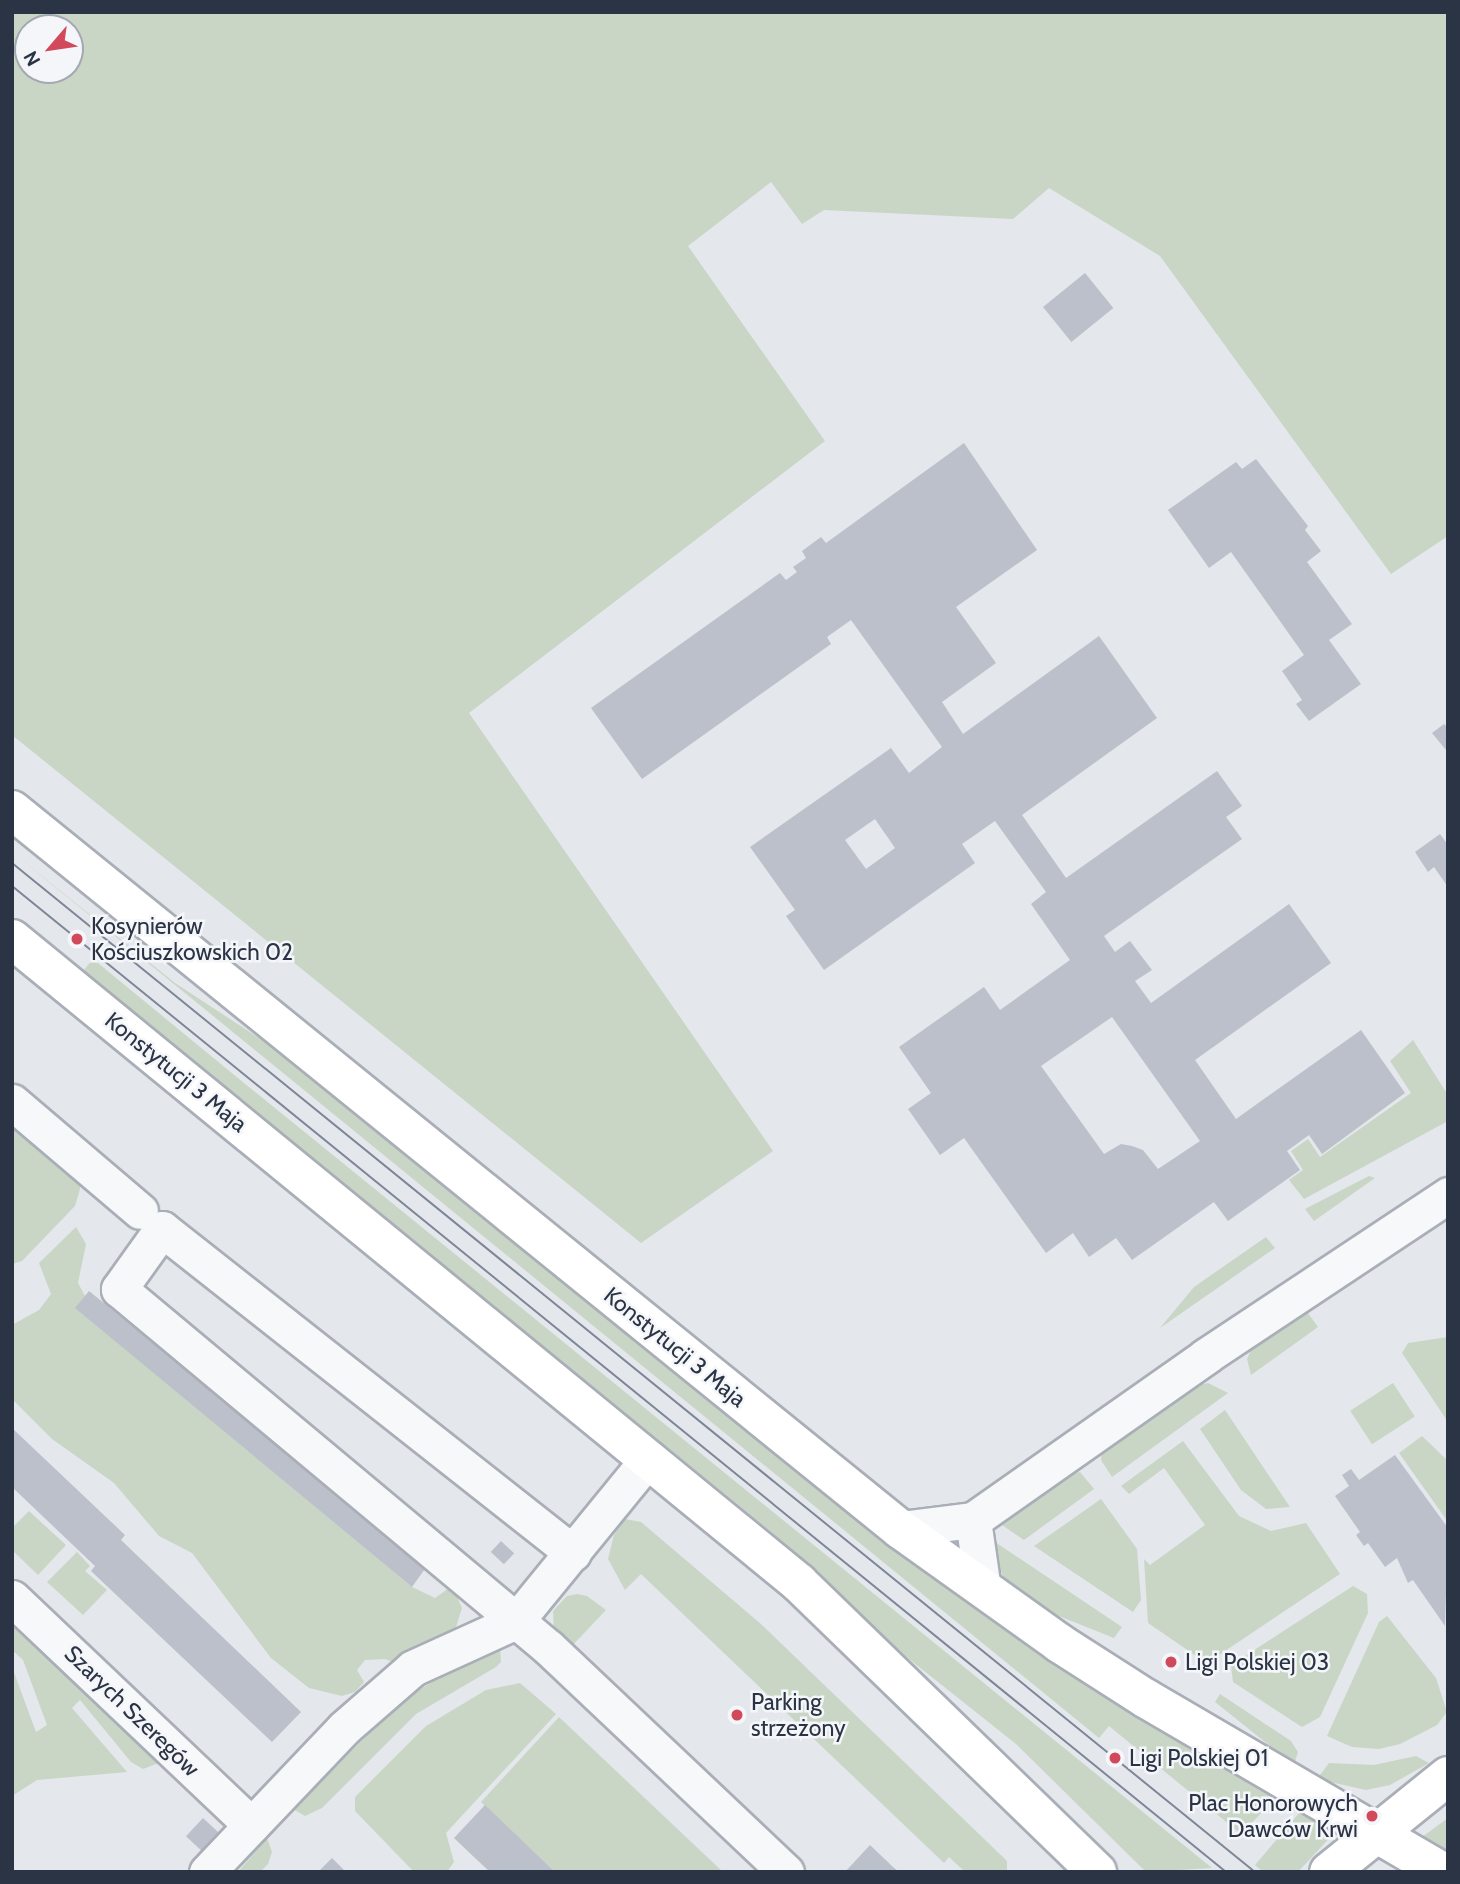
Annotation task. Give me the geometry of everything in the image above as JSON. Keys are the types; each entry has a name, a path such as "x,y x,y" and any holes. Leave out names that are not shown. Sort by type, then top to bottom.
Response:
{"street":[{"name":"Konstytucji 3 Maja","path":"12,810 900,1529 983,1589 1198,1731 1375,1831"},
{"name":"Konstytucji 3 Maja","path":"12,939 799,1583 1097,1872"},
{"path":"12,1102 141,1211"},
{"path":"900,1529 973,1520 1206,1356 1448,1195"},
{"path":"573,1553 162,1229 119,1289 516,1621 786,1872"},
{"path":"207,1872 344,1728 413,1668 516,1621 649,1458"},
{"path":"973,1520 983,1589"},
{"name":"Szarych Szeregów","path":"12,1598 250,1825"},
{"path":"1329,1872 1375,1831 1448,1776"},
{"path":"1375,1831 1443,1872"}],"green space":[{"path":"12,12 1448,12 1448,536 1391,574 1160,256 1049,188 1013,219 824,210 802,224 771,182 688,246 825,441 469,713 773,1151 641,1243 12,735"},
{"path":"12,852 175,983 285,1055 952,1591 1140,1718 1275,1799 1241,1834 1109,1726 1099,1738"},
{"path":"93,959 1212,1868 1146,1872 1016,1744 904,1655 770,1531 83,971"},
{"path":"1413,1040 1446,1092 1448,1121 1304,1199 1289,1180 1303,1170 1291,1151 1308,1139 1320,1157 1411,1093 1390,1061"},
{"path":"12,1112 80,1175 80,1189 75,1206 22,1261 12,1264"},
{"path":"1369,1176 1375,1178 1314,1221 1305,1209"},
{"path":"76,1227 86,1244 78,1283 85,1296 76,1308 412,1587 435,1598 452,1586 462,1608 455,1630 402,1665 385,1659 365,1660 357,1670 364,1682 355,1692 342,1696 309,1688 271,1658 192,1553 159,1536 114,1483 52,1439 12,1399 12,1325 39,1310 51,1294 39,1263"},
{"path":"1266,1237 1275,1248 1160,1328 1194,1287"},
{"path":"1305,1309 1318,1327 1251,1375 1247,1359 1253,1345"},
{"path":"1448,1337 1448,1422 1402,1353 1408,1343"},
{"path":"1208,1383 1228,1393 1112,1477 1101,1460 1102,1451 1195,1386"},
{"path":"1393,1383 1415,1417 1372,1444 1350,1411"},
{"path":"1225,1410 1290,1507 1266,1509 1241,1490 1200,1429"},
{"path":"1422,1436 1448,1461 1448,1522 1399,1453"},
{"path":"1183,1441 1239,1516 1271,1531 1306,1523 1340,1574 1219,1655 1202,1660 1148,1623 1144,1559 1150,1565 1205,1525 1164,1468 1129,1494 1121,1486"},
{"path":"1080,1472 1094,1489 1024,1540 1002,1525 1066,1476"},
{"path":"1101,1499 1137,1549 1141,1600 1133,1612 1034,1546"},
{"path":"29,1511 66,1545 38,1575 12,1550 12,1528"},
{"path":"625,1519 641,1522 761,1624 1007,1861 1007,1872 965,1872 949,1857 944,1863 641,1574 625,1590 608,1559 614,1535"},
{"path":"995,1542 1122,1627 1114,1638 1054,1614 1005,1580 996,1561"},
{"path":"77,1552 90,1566 85,1571 107,1590 83,1615 47,1582"},
{"path":"1353,1586 1367,1594 1368,1613 1320,1717 1302,1727 1233,1682 1231,1665"},
{"path":"567,1596 587,1596 606,1610 570,1648 554,1631 553,1611"},
{"path":"12,1608 169,1759 143,1769 131,1762 80,1700 72,1708 127,1772 37,1780 12,1796 12,1667 36,1732 47,1725 23,1660 12,1650"},
{"path":"1387,1616 1436,1678 1447,1712 1437,1725 1400,1744 1379,1749 1352,1747 1327,1736 1379,1622"},
{"path":"500,1648 501,1662 496,1667 416,1714 322,1808 305,1816 293,1809 404,1699 470,1659"},
{"path":"520,1683 556,1714 446,1833 454,1862 447,1872 414,1872 355,1811 355,1797 426,1726 486,1690"},
{"path":"1220,1694 1291,1741 1298,1752 1294,1765 1215,1702"},
{"path":"559,1717 723,1872 555,1872 481,1802"},
{"path":"1416,1756 1429,1763 1390,1785 1366,1790 1317,1779 1329,1763 1374,1765"},
{"path":"1300,1812 1335,1832 1298,1872 1263,1872 1255,1865"},
{"path":"1448,1818 1448,1852 1422,1837"},
{"path":"267,1838 272,1852 268,1864 260,1872 238,1872"}],"building":[{"path":"1085,273 1113,308 1071,342 1043,307"},
{"path":"964,443 1037,550 956,607 996,663 942,702 963,734 1099,636 1157,718 1022,815 1066,878 1217,771 1242,806 1226,817 1242,839 1104,936 1115,952 1130,941 1152,970 1135,981 1151,1003 1289,904 1331,963 1195,1060 1236,1119 1361,1030 1405,1093 1322,1154 1309,1135 1287,1151 1300,1170 1228,1221 1214,1202 1132,1260 1116,1238 1089,1257 1073,1233 1046,1253 964,1138 940,1155 908,1109 931,1093 899,1047 984,987 1000,1010 1070,960 1031,904 1046,892 995,821 962,844 975,863 824,970 786,916 795,910 750,847 891,748 909,773 942,747 851,620 827,637 831,644 642,779 591,708 780,573 786,580 797,572 793,567 806,558 802,551 821,537 826,543","holes":["875,819 895,848 866,869 845,840","1112,1017 1200,1141 1158,1169 1143,1150 1132,1146 1121,1144 1104,1154 1041,1066"]},
{"path":"1256,459 1308,526 1305,530 1321,551 1307,562 1352,624 1329,640 1361,684 1309,721 1296,704 1302,700 1282,671 1304,655 1231,552 1209,568 1168,510 1236,462 1242,469"},
{"path":"1444,724 1448,728 1446,750 1432,733"},
{"path":"1440,834 1448,845 1448,887 1434,867 1428,872 1415,852"},
{"path":"89,1291 427,1566 412,1587 75,1308"},
{"path":"12,1428 125,1535 121,1540 301,1712 272,1742 91,1571 95,1566 12,1487"},
{"path":"1395,1455 1448,1528 1445,1626 1413,1580 1408,1583 1397,1558 1385,1567 1368,1543 1364,1546 1356,1535 1360,1532 1335,1496 1349,1486 1342,1475 1351,1469 1359,1480"},
{"path":"501,1541 514,1553 504,1564 491,1552"},
{"path":"485,1805 555,1872 490,1872 454,1838"},
{"path":"203,1818 218,1832 201,1851 186,1836"},
{"path":"870,1845 893,1867 899,1872 845,1872"},
{"path":"332,1858 346,1872 318,1872"}],"tram line":[{"path":"12,863 1255,1872"},
{"path":"12,886 1226,1872"}],"place":[{"name":"Kosynierów Kościuszkowskich 02","path":"77,939"},
{"name":"Ligi Polskiej 03","path":"1171,1662"},
{"name":"Parking strzeżony","path":"737,1715"},
{"name":"Ligi Polskiej 01","path":"1115,1758"},
{"name":"Plac Honorowych Dawców Krwi","path":"1372,1816"}]}
